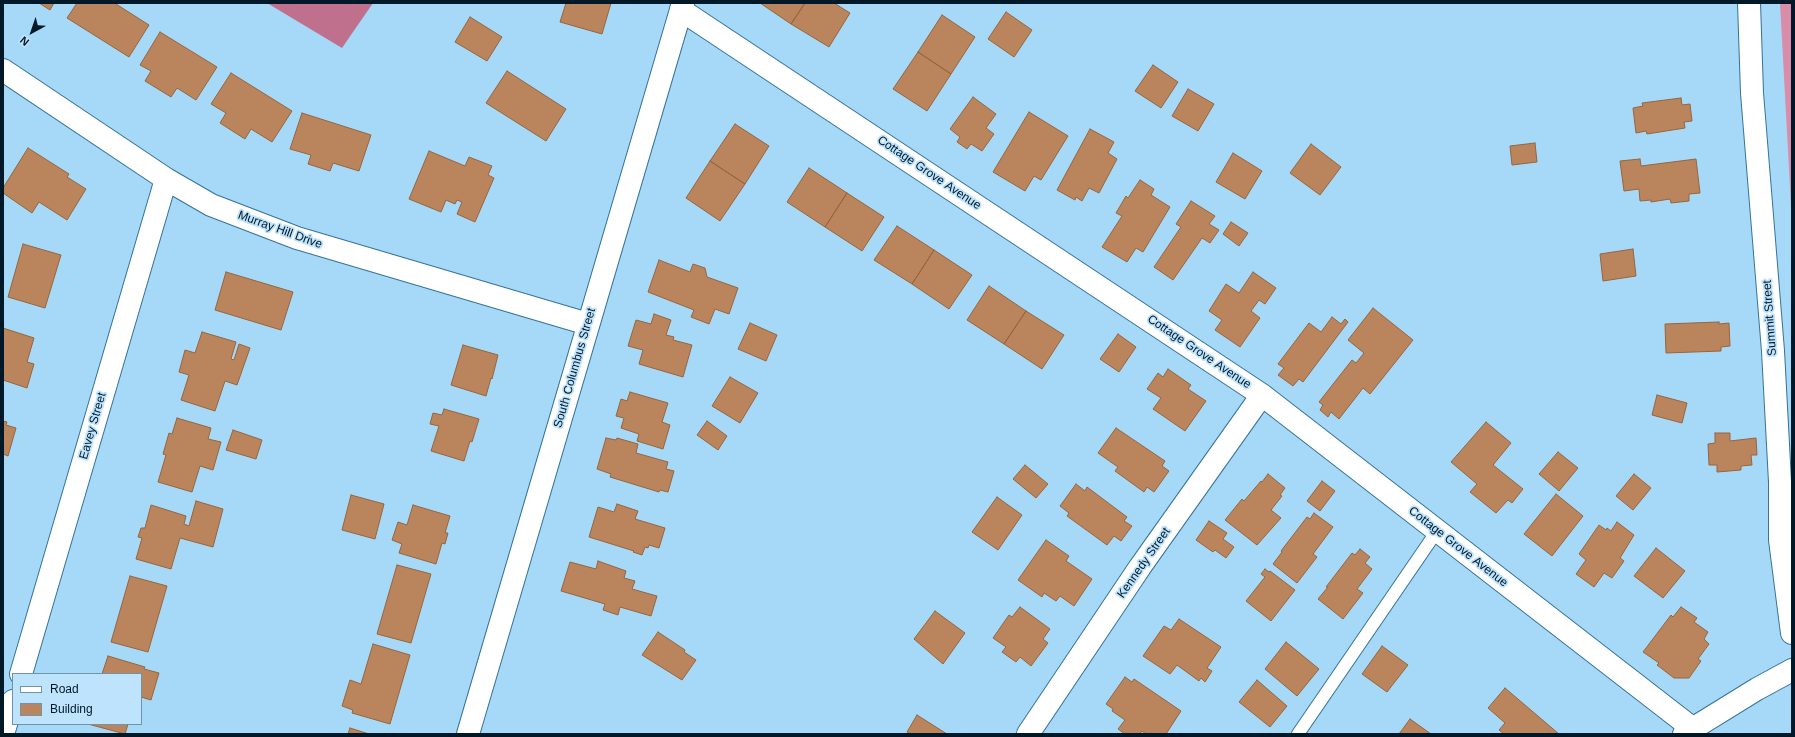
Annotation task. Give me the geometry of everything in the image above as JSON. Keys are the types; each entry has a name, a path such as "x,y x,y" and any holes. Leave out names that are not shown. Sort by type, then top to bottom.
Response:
{"street":[{"name":"Summit Street","path":"1749,3 1752,93 1773,351 1780,482 1780,540 1792,633"},
{"name":"South Columbus Street","path":"468,734 682,6"},
{"name":"Cottage Grove Avenue","path":"682,6 1262,395 1437,531 1688,731"},
{"name":"Murray Hill Drive","path":"3,70 43,95 166,178 211,205 297,238 588,324"},
{"name":"Eavey Street","path":"21,673 166,178"},
{"name":"Kennedy Street","path":"1028,734 1140,567 1262,395"},
{"path":"1688,731 1792,670"},
{"path":"4,734 12,705"}],"lane":[{"path":"1298,734 1437,531"}],"shaded area":[{"path":"267,3 373,3 342,48"},
{"path":"1780,3 1792,3 1792,224"}],"building":[{"path":"39,3 54,3 50,10"},
{"path":"77,3 117,3 116,4 149,25 129,57 67,18"},
{"path":"566,3 611,3 602,34 560,22"},
{"path":"760,3 805,3 791,24"},
{"path":"805,3 834,3 850,13 829,47 791,24"},
{"path":"1006,12 1032,30 1014,57 988,39"},
{"path":"942,15 975,37 951,74 918,52"},
{"path":"470,17 502,37 487,61 455,42"},
{"path":"160,32 217,67 196,100 177,88 171,97 145,81 151,71 140,65"},
{"path":"918,52 951,74 927,111 893,89"},
{"path":"1153,65 1178,82 1161,108 1135,91"},
{"path":"507,71 566,109 546,141 486,103"},
{"path":"231,73 292,111 272,142 251,129 245,139 220,123 226,113 211,104"},
{"path":"1188,89 1214,104 1198,131 1172,116"},
{"path":"973,97 996,114 986,128 994,134 982,151 971,144 967,149 957,142 960,137 950,129"},
{"path":"1681,98 1682,105 1690,104 1692,121 1684,122 1685,128 1647,134 1646,131 1636,133 1633,108 1643,106 1642,103"},
{"path":"1029,112 1068,136 1041,180 1034,176 1025,191 993,172"},
{"path":"302,113 371,135 359,171 333,163 330,171 308,164 311,155 290,149"},
{"path":"735,124 769,146 745,184 710,161"},
{"path":"1090,129 1114,142 1108,153 1117,159 1099,193 1089,188 1082,201 1076,197 1075,200 1057,190"},
{"path":"1535,143 1537,162 1512,165 1510,146"},
{"path":"1311,144 1341,167 1320,195 1290,173"},
{"path":"28,148 69,174 67,177 86,189 67,220 39,202 32,213 3,193 3,188"},
{"path":"429,151 465,166 469,157 492,166 488,175 494,178 475,222 457,214 462,202 457,200 455,204 446,200 441,212 409,199"},
{"path":"1233,153 1262,171 1245,199 1216,182"},
{"path":"1640,159 1641,166 1696,159 1700,193 1689,194 1689,201 1671,203 1670,199 1651,202 1651,200 1640,201 1639,189 1624,191 1620,161"},
{"path":"710,161 745,184 720,221 686,198"},
{"path":"809,168 847,193 825,227 787,202"},
{"path":"1140,180 1154,189 1151,195 1170,207 1143,252 1136,248 1127,262 1102,247 1122,216 1116,213 1126,196 1128,198"},
{"path":"847,193 884,217 862,251 825,227"},
{"path":"1191,201 1215,216 1209,224 1219,230 1210,243 1202,238 1173,280 1154,267 1181,227 1176,224"},
{"path":"1231,222 1248,233 1239,246 1223,234"},
{"path":"897,226 934,250 912,284 874,260"},
{"path":"23,244 61,255 45,308 8,297"},
{"path":"1633,249 1636,276 1603,281 1600,254"},
{"path":"934,250 972,275 949,309 912,284"},
{"path":"659,260 690,272 693,264 705,268 707,277 738,288 729,314 715,309 709,324 691,317 694,310 648,292"},
{"path":"226,272 293,292 281,330 215,310"},
{"path":"1253,272 1276,288 1265,304 1259,300 1251,311 1260,318 1240,347 1215,330 1222,320 1209,311 1226,284 1239,293"},
{"path":"989,286 1026,311 1004,344 967,320"},
{"path":"1373,308 1413,340 1370,394 1363,388 1339,419 1331,412 1328,417 1320,410 1323,405 1319,402 1352,360 1356,363 1364,353 1348,340"},
{"path":"1026,311 1064,335 1042,369 1004,344"},
{"path":"654,314 671,320 666,335 674,337 673,340 692,345 683,377 639,364 643,350 628,346 636,320 651,324"},
{"path":"1332,317 1341,324 1345,319 1348,322 1303,382 1299,379 1293,386 1278,375 1284,368 1278,364 1309,323 1321,332"},
{"path":"1719,322 1719,324 1729,323 1730,346 1721,347 1721,351 1666,353 1665,324"},
{"path":"750,323 777,335 766,361 738,349"},
{"path":"3,328 34,338 27,362 34,364 27,388 3,380"},
{"path":"202,332 236,342 231,359 234,360 239,344 250,348 237,385 225,381 215,411 181,400 189,375 179,372 185,350 195,353"},
{"path":"1118,334 1136,347 1119,372 1100,359"},
{"path":"463,345 498,355 486,396 451,385"},
{"path":"1168,369 1191,385 1188,389 1206,401 1185,431 1153,409 1161,398 1147,389 1158,373 1163,377"},
{"path":"730,377 758,393 740,423 712,406"},
{"path":"630,392 668,403 662,422 670,425 663,449 637,441 639,434 621,428 624,418 616,416 621,399 627,401"},
{"path":"1657,395 1687,403 1682,423 1652,415"},
{"path":"444,409 479,419 464,461 431,451 439,426 430,424 433,413 442,415"},
{"path":"177,418 211,428 208,439 221,442 213,470 200,466 192,492 158,482 166,455 163,454 169,433 172,434"},
{"path":"3,421 7,422 6,425 16,428 8,456 3,454"},
{"path":"707,421 727,436 718,450 697,435"},
{"path":"1486,422 1511,443 1493,465 1523,489 1512,503 1508,500 1496,513 1470,492 1477,484 1451,462"},
{"path":"1116,428 1165,461 1162,466 1169,471 1154,492 1147,487 1144,492 1115,471 1118,467 1098,453"},
{"path":"233,430 262,440 256,459 226,450"},
{"path":"1715,433 1730,433 1730,441 1756,438 1757,455 1751,455 1752,465 1741,466 1741,470 1717,472 1717,465 1709,465 1708,444 1715,443"},
{"path":"606,438 616,440 617,438 638,444 636,453 668,462 666,469 674,471 668,492 660,490 659,492 610,477 611,474 597,469"},
{"path":"1558,452 1578,468 1559,491 1539,474"},
{"path":"1025,465 1048,484 1036,498 1013,479"},
{"path":"1268,474 1285,488 1280,495 1282,496 1271,510 1281,518 1257,545 1225,520 1242,499 1244,501"},
{"path":"1634,474 1651,488 1633,510 1616,496"},
{"path":"1322,481 1335,491 1320,511 1307,501"},
{"path":"1076,484 1085,491 1087,487 1127,517 1124,521 1132,526 1121,541 1114,536 1107,545 1067,516 1069,513 1060,506"},
{"path":"1556,494 1583,516 1552,556 1524,534"},
{"path":"351,495 384,504 375,539 342,530"},
{"path":"997,497 1022,515 998,550 972,532"},
{"path":"196,501 223,509 213,547 180,538 171,569 136,559 142,538 138,537 141,528 145,528 151,505 186,516 184,524 189,526"},
{"path":"617,504 638,511 635,519 665,528 659,548 649,545 648,548 645,547 642,555 633,552 634,551 589,537 598,507 614,512"},
{"path":"413,505 450,516 445,533 448,533 445,544 442,543 436,564 399,553 402,544 392,540 398,522 407,525"},
{"path":"1314,513 1333,527 1313,554 1317,557 1297,583 1273,564 1307,517 1310,519"},
{"path":"1209,521 1227,533 1223,539 1234,547 1226,558 1215,550 1213,552 1196,540"},
{"path":"1617,522 1634,535 1620,558 1624,561 1612,578 1604,573 1594,587 1576,574 1586,560 1579,554 1599,525 1606,530 1607,528 1611,531"},
{"path":"1046,540 1069,556 1066,561 1092,579 1074,606 1060,596 1056,601 1044,593 1042,597 1018,580"},
{"path":"1656,548 1685,571 1663,598 1634,576"},
{"path":"1360,549 1370,557 1365,563 1372,569 1357,589 1363,593 1343,619 1318,599 1352,553 1355,555"},
{"path":"598,561 626,571 624,578 635,581 632,589 657,596 651,616 620,607 618,615 603,610 605,604 561,591 570,562 596,569"},
{"path":"397,565 431,574 411,643 377,634"},
{"path":"1265,569 1269,572 1270,571 1295,590 1271,621 1246,601 1265,577 1261,574"},
{"path":"130,576 167,586 148,652 111,642"},
{"path":"1020,607 1050,629 1043,639 1048,643 1031,666 1020,657 1016,662 1002,652 1006,647 993,638 1009,615 1012,617"},
{"path":"1681,607 1697,618 1694,622 1708,632 1704,639 1709,644 1698,659 1701,661 1689,678 1674,678 1657,665 1659,663 1643,652 1671,615 1673,617"},
{"path":"935,611 965,633 943,664 914,639"},
{"path":"1179,619 1221,647 1207,668 1212,671 1205,682 1201,678 1199,681 1177,665 1170,674 1143,656 1164,626 1171,630"},
{"path":"658,632 685,650 684,652 696,660 682,680 642,655"},
{"path":"1286,642 1319,669 1297,696 1265,669"},
{"path":"373,644 410,655 390,724 352,713 353,710 342,706 350,680 361,684"},
{"path":"1382,646 1408,665 1387,692 1362,674"},
{"path":"108,656 145,667 144,669 159,673 151,700 142,697 142,673 102,673"},
{"path":"1125,677 1132,682 1134,679 1181,711 1166,734 1146,734 1142,731 1140,734 1125,734 1118,729 1125,720 1112,711 1113,709 1106,704"},
{"path":"1257,680 1287,706 1270,727 1239,702"},
{"path":"1505,688 1559,734 1504,734 1499,730 1505,723 1488,708"},
{"path":"917,715 947,734 911,734 907,732"},
{"path":"1410,719 1431,734 1399,734"},
{"path":"92,725 128,725 125,734"},
{"path":"350,728 369,734 348,734"}]}
